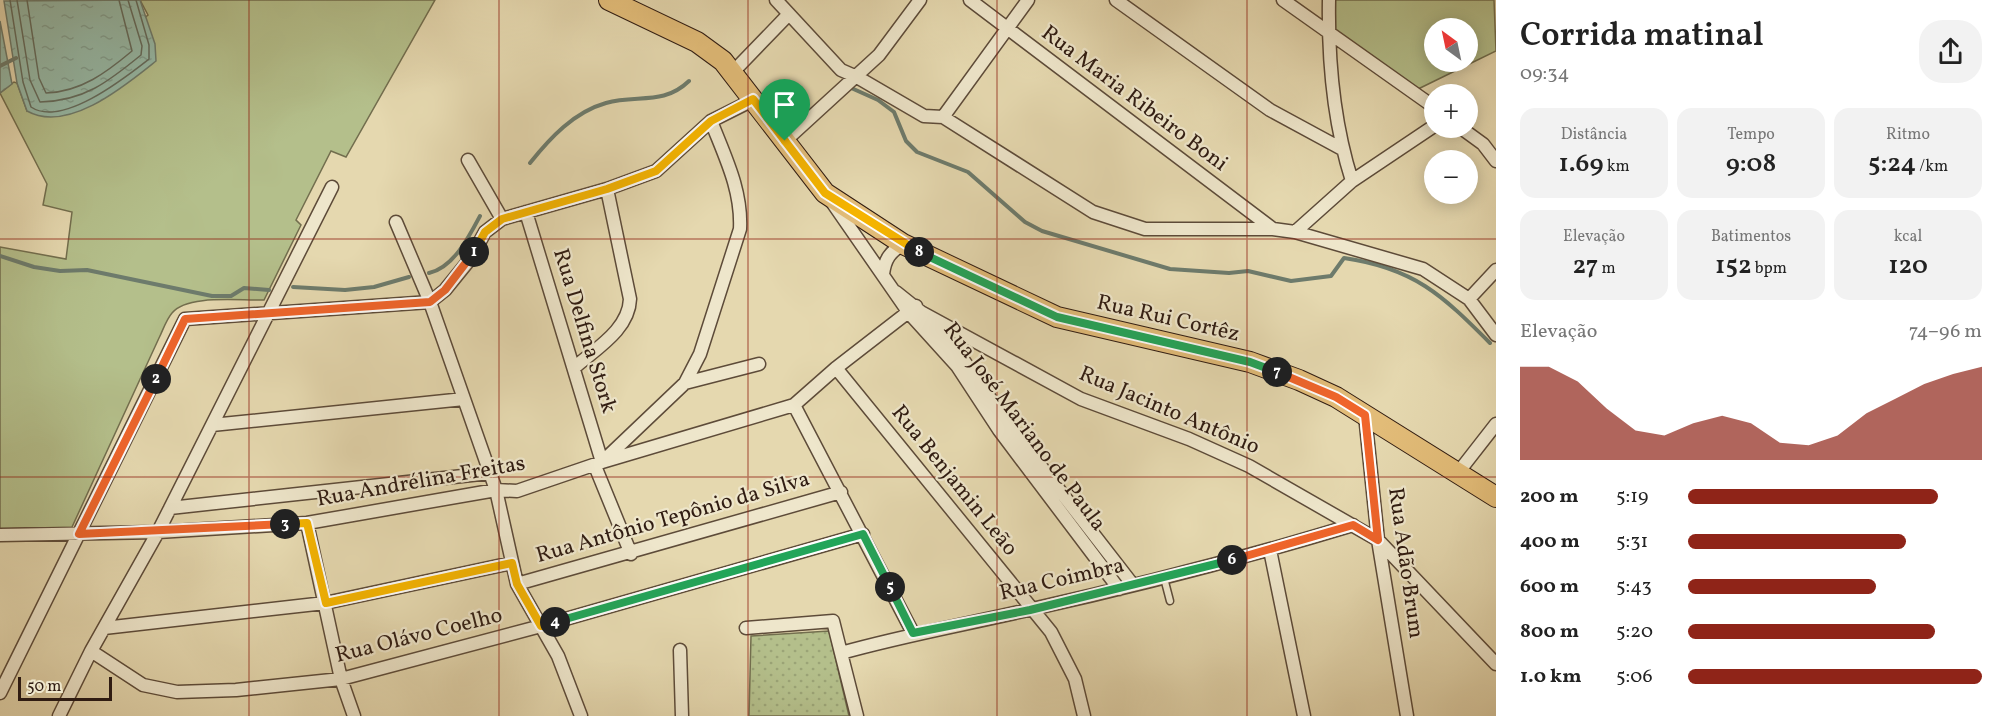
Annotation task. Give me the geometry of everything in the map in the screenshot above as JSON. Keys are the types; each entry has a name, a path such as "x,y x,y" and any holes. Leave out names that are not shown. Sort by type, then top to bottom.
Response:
{"main road":[{"name":"Rua Rui Cortêz","path":"609,0 697,42 723,61 825,193 903,244 1057,317 1250,362 1299,380 1336,397 1496,497"}],"street":[{"path":"776,0 841,70 858,77 924,116 943,117 1093,213 1145,229 1273,229 1295,232 1423,269 1469,299 1496,335"},
{"path":"785,141 858,77 879,55 920,0"},
{"name":"Rua Maria Ribeiro Boni","path":"970,0 1006,30 1273,229"},
{"path":"943,117 1028,0"},
{"path":"1116,0 1270,110 1342,149"},
{"path":"1283,0 1424,100"},
{"path":"1329,0 1328,32 1342,149 1352,181"},
{"path":"732,73 789,14"},
{"path":"0,693 185,319 430,302 445,290 471,258 485,232 502,219 607,189 656,171 711,121 753,99"},
{"path":"631,554 599,464 685,383 700,354 740,229 741,208 737,188 711,121"},
{"path":"1295,232 1352,181 1424,133"},
{"path":"1475,138 1483,144 1496,161"},
{"path":"468,160 502,219"},
{"path":"58,716 91,651 158,532 332,187"},
{"path":"574,368 621,326 630,309 630,299 607,189"},
{"name":"Rua Jacinto Antônio","path":"825,193 882,274 896,292 915,310 1081,399 1189,439 1249,466 1378,540 1496,664"},
{"name":"Rua Delfina Stork","path":"526,212 574,368 599,464"},
{"path":"396,222 430,302 496,490 517,584 558,656 581,716"},
{"path":"882,274 891,252 903,244"},
{"path":"1469,299 1496,270"},
{"name":"Rua José Mariano de Paula","path":"915,310 961,364 1004,427 1075,520 1133,585"},
{"name":"Rua Andrélina Freitas","path":"0,535 158,532 307,523 496,490 517,491 794,405 836,368 915,310"},
{"path":"961,364 981,345"},
{"path":"685,383 759,364"},
{"name":"Rua Benjamin Leão","path":"836,368 1030,610 1051,632 1063,650 1075,679 1084,716"},
{"path":"212,425 464,399"},
{"path":"794,405 913,633"},
{"name":"Rua Adão Brum","path":"1365,415 1378,540 1407,716"},
{"path":"1457,474 1496,424"},
{"name":"Rua Andrélina Freitas","path":"170,508 490,473"},
{"name":"Rua Antônio Tepônio da Silva","path":"517,584 631,554 841,492"},
{"name":"Rua José Mariano de Paula","path":"1075,520 1119,589"},
{"path":"307,523 341,679 354,716"},
{"name":"Rua Coimbra","path":"841,653 913,633 1030,610 1164,578 1353,525"},
{"name":"Rua Olávo Coelho","path":"91,651 143,685 177,692 236,690 341,679 541,626 863,534"},
{"path":"1270,550 1304,716"},
{"path":"104,628 326,603 512,563"},
{"path":"746,628 833,621 857,716"},
{"path":"680,650 681,716"}],"lane":[{"path":"1164,578 1170,601"}],"green space":[{"path":"140,0 435,0 346,157 331,151 296,220 301,225 264,300 201,301 179,307 172,313 72,527 0,529 0,247 66,259 72,212 43,205 47,184 0,93 14,82 17,83 27,111 148,15"},
{"path":"1327,0 1494,0 1496,51 1478,60 1478,18 1424,18 1424,72 1453,72 1424,84 1414,91 1334,31"},
{"path":"829,631 849,716 749,716 751,636"}],"water":[{"path":"140,0 155,44 156,61 113,93 78,112 60,116 43,116 27,111 17,83 4,1"},
{"path":"0,21 12,84 0,93"}],"waterway":[{"path":"0,66 16,58"},
{"path":"530,163 554,135 573,119 594,107 617,100 659,97 679,89 689,81"},
{"path":"849,87 878,100 894,112 906,141 917,152 968,172 1025,222 1042,231 1170,269 1229,273 1248,271 1291,281 1331,276 1344,258 1368,263 1390,269 1425,286 1457,311 1490,343"},
{"path":"429,273 438,270 453,258 480,216"},
{"path":"0,256 34,267 60,271 87,270 212,296 231,296 244,288 269,290"},
{"path":"293,287 345,290 374,287 409,277"}],"route":[{"path":"753,99 785,141 825,193 903,244 1029,306 1057,317 1098,328 1250,362 1336,397 1365,415 1378,540 1353,525 1164,578 1030,610 913,633 863,534 541,626 517,584 512,563 326,603 307,523 158,532 79,534 185,319 430,302 445,290 471,258 485,232 502,219 607,189 656,171 711,121 753,99"}]}
